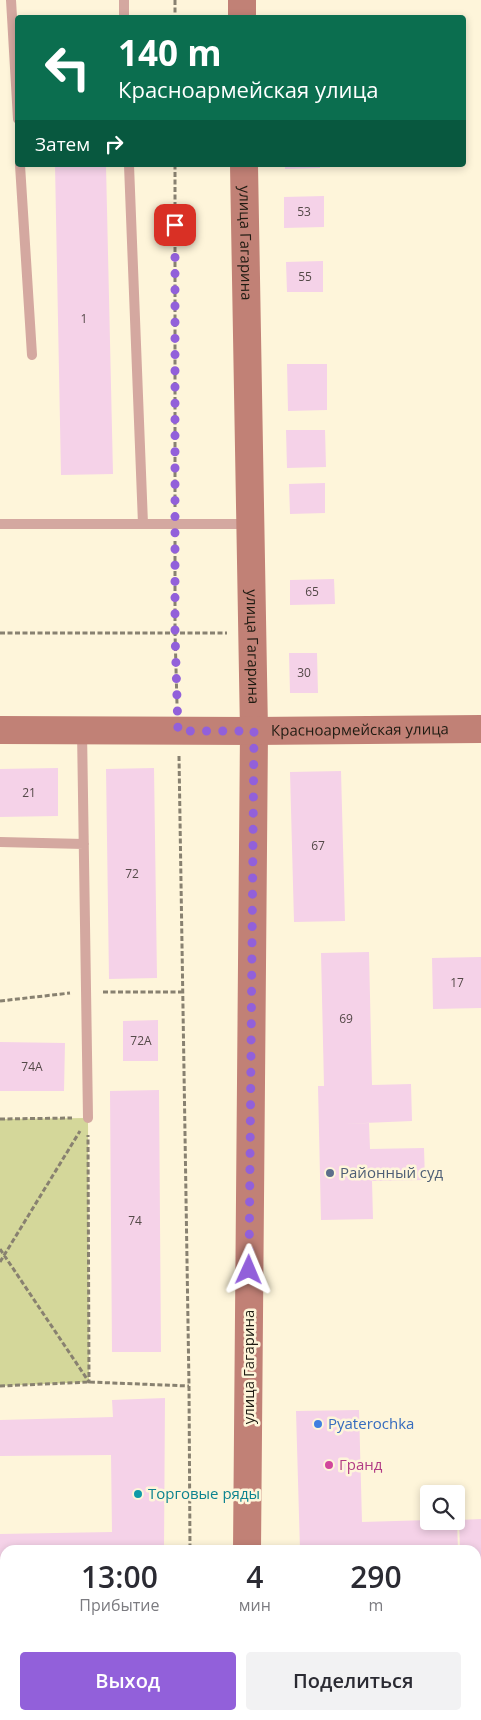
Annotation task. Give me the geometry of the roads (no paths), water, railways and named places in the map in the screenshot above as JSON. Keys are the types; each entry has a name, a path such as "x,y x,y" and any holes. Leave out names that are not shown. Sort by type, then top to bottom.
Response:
{"main road":[{"path":"242,0 242,15"},
{"name":"улица Гагарина","path":"244,167 254,731 247,1545"},
{"name":"Красноармейская улица","path":"0,730 254,731 481,729"}],"lane":[{"path":"11,0 15,44"},
{"path":"124,0 124,15"},
{"path":"20,167 32,355"},
{"path":"129,167 143,524"},
{"path":"0,524 251,524"},
{"path":"82,730 88,1118"},
{"path":"0,842 84,844"}],"place":[{"name":"Районный суд","path":"330,1173"},
{"name":"Pyaterochka","path":"318,1424"},
{"name":"Гранд","path":"329,1465"},
{"name":"Торговые ряды","path":"138,1494"}]}
